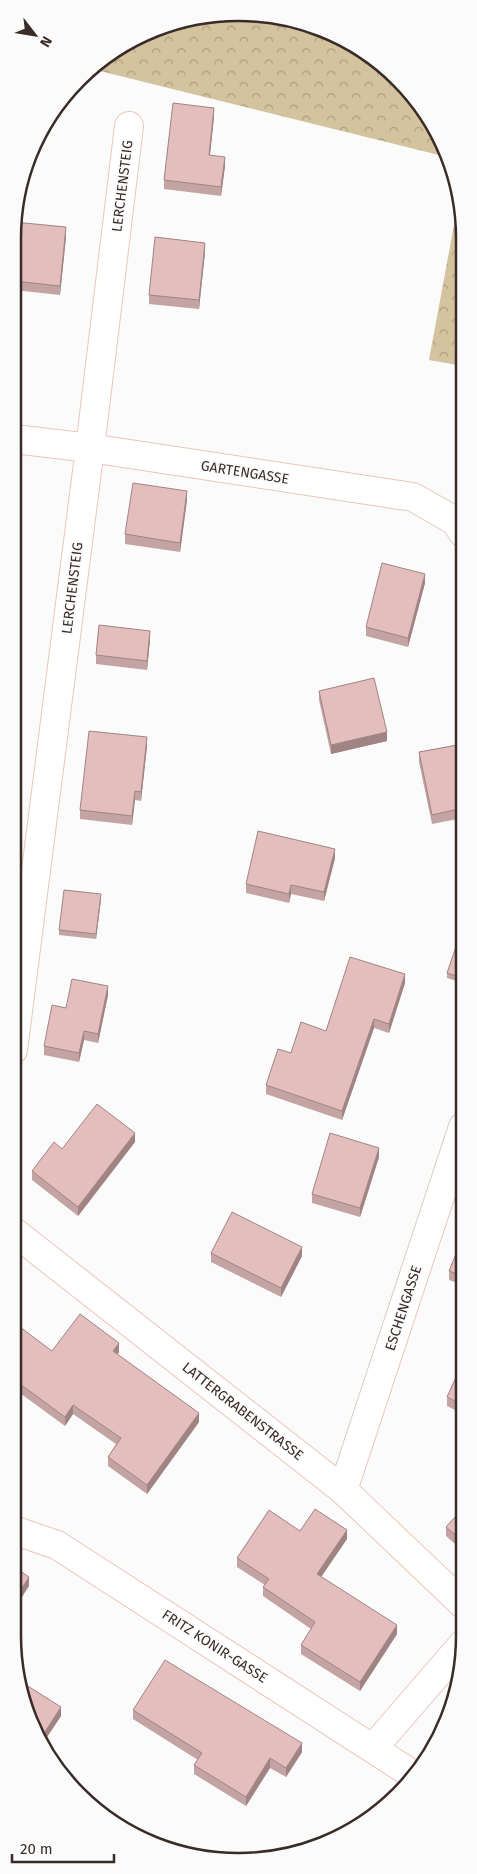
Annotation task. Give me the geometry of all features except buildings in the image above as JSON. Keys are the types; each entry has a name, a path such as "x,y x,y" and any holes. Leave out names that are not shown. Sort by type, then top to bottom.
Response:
{"street":[{"name":"LERCHENSTEIG","path":"21,987 129,126"},
{"name":"GARTENGASSE","path":"21,440 90,448 413,497 456,522"},
{"name":"ESCHENGASSE","path":"342,1490 456,1145"},
{"name":"LATTERGRABENSTRASSE","path":"21,1237 342,1490 456,1598"},
{"name":"FRITZ KONIR-GASSE","path":"21,1533 57,1545 408,1771"},
{"path":"374,1748 455,1652"}],"green space":[{"path":"238,21 281,25 335,44 347,50 382,75 411,106 427,130 439,155 100,71 142,44 196,25"},
{"path":"455,221 456,365 429,360"}]}
